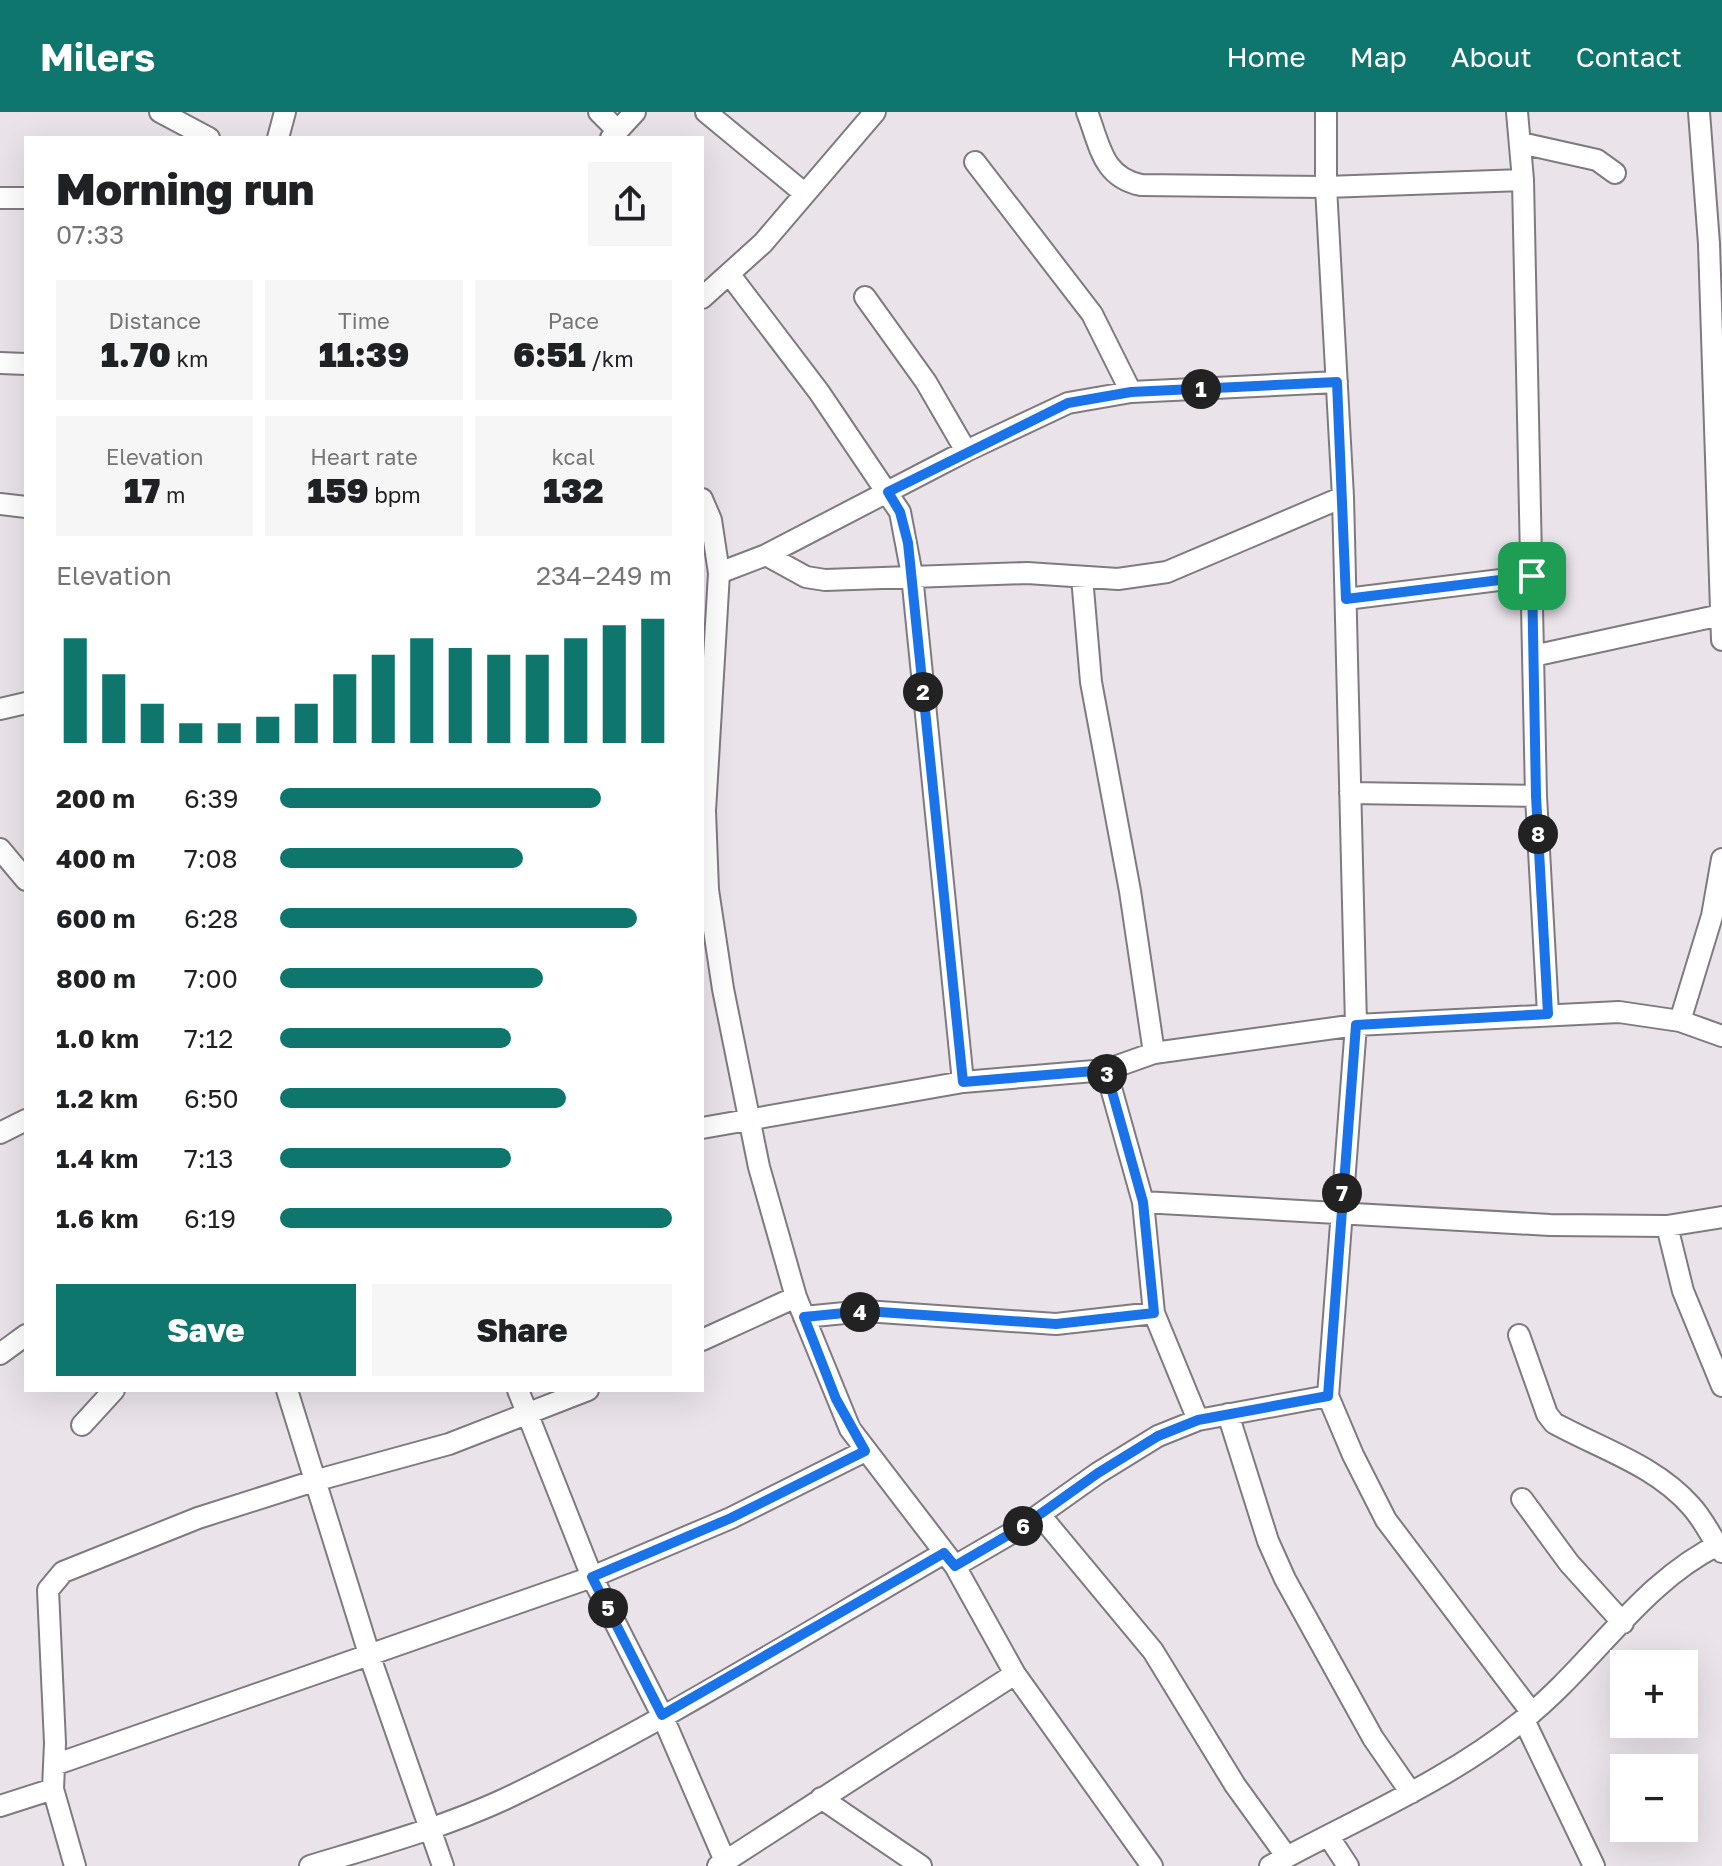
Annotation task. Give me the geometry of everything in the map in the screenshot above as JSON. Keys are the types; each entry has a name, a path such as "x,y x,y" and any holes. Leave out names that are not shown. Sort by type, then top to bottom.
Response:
{"street":[{"path":"279,136 285,112"},
{"path":"599,112 614,134 635,112"},
{"path":"706,112 804,193"},
{"path":"704,296 763,243 875,112"},
{"path":"1087,112 1109,168 1122,181 1141,185 1326,187 1523,180"},
{"path":"1326,112 1326,187 1343,497 1356,1025 1328,1396 1386,1520 1528,1716 1594,1866"},
{"path":"1699,112 1709,244 1722,640"},
{"path":"166,114 205,136"},
{"path":"1548,1014 1536,796 1523,123 1597,160 1615,173"},
{"path":"975,162 1092,314 1131,392"},
{"path":"0,198 24,198"},
{"path":"730,275 819,392 900,512 912,575 963,1082"},
{"path":"865,297 926,382 966,451"},
{"path":"0,363 24,364"},
{"path":"719,573 766,555 966,451 1068,403 1131,392 1337,382"},
{"path":"766,555 806,577 1027,573 1118,579 1167,572 1343,497"},
{"path":"0,504 24,507"},
{"path":"704,504 711,520 719,573 709,609 705,811 708,939 751,1120 768,1209 800,1307 836,1399 865,1451 949,1559 1015,1674 1152,1866"},
{"path":"1346,599 1532,576"},
{"path":"1082,577 1091,682 1130,891 1154,1053"},
{"path":"1533,656 1721,615"},
{"path":"0,709 24,703"},
{"path":"1350,793 1536,796"},
{"path":"0,849 24,878"},
{"path":"1680,1021 1712,916 1722,859"},
{"path":"704,1128 963,1082 1106,1070 1154,1053 1356,1025 1619,1012 1680,1021 1722,1036"},
{"path":"1106,1070 1143,1202 1154,1313 1198,1420"},
{"path":"0,1133 24,1121"},
{"path":"1143,1202 1550,1225 1667,1226 1722,1217"},
{"path":"1667,1226 1683,1291 1722,1386"},
{"path":"704,1339 800,1307 1056,1324 1154,1313"},
{"path":"1040,1515 1153,1651 1278,1862 1454,1769 1528,1716 1667,1577 1689,1560 1720,1547 1707,1525 1673,1488 1650,1471 1554,1423 1547,1414 1519,1335"},
{"path":"0,1354 24,1336"},
{"path":"82,1425 112,1392"},
{"path":"288,1392 370,1657 443,1866"},
{"path":"519,1392 592,1577 662,1715 731,1862 821,1798 1015,1674"},
{"path":"75,1866 53,1789 48,1590 53,1580 63,1572 198,1518 314,1481 449,1444 583,1392"},
{"path":"310,1866 429,1829 504,1799 949,1559 1040,1515 1098,1473 1158,1436 1198,1420 1328,1396"},
{"path":"1228,1414 1268,1541 1285,1579 1373,1738 1411,1793"},
{"path":"54,1765 592,1577 731,1518 865,1451"},
{"path":"1522,1499 1569,1563 1623,1623"},
{"path":"0,1806 53,1789"},
{"path":"821,1798 921,1866"},
{"path":"1329,1837 1348,1866"}],"route":[{"path":"1337,382 1346,599 1532,576 1536,796 1548,1014 1356,1025 1328,1396 1198,1420 1158,1436 1098,1473 1022,1527 955,1566 944,1553 662,1715 592,1577 731,1518 865,1451 836,1399 804,1317 865,1311 1056,1324 1154,1313 1143,1202 1106,1070 963,1082 908,543 900,512 888,492 1040,414 1068,403 1168,389 1337,382"}]}
